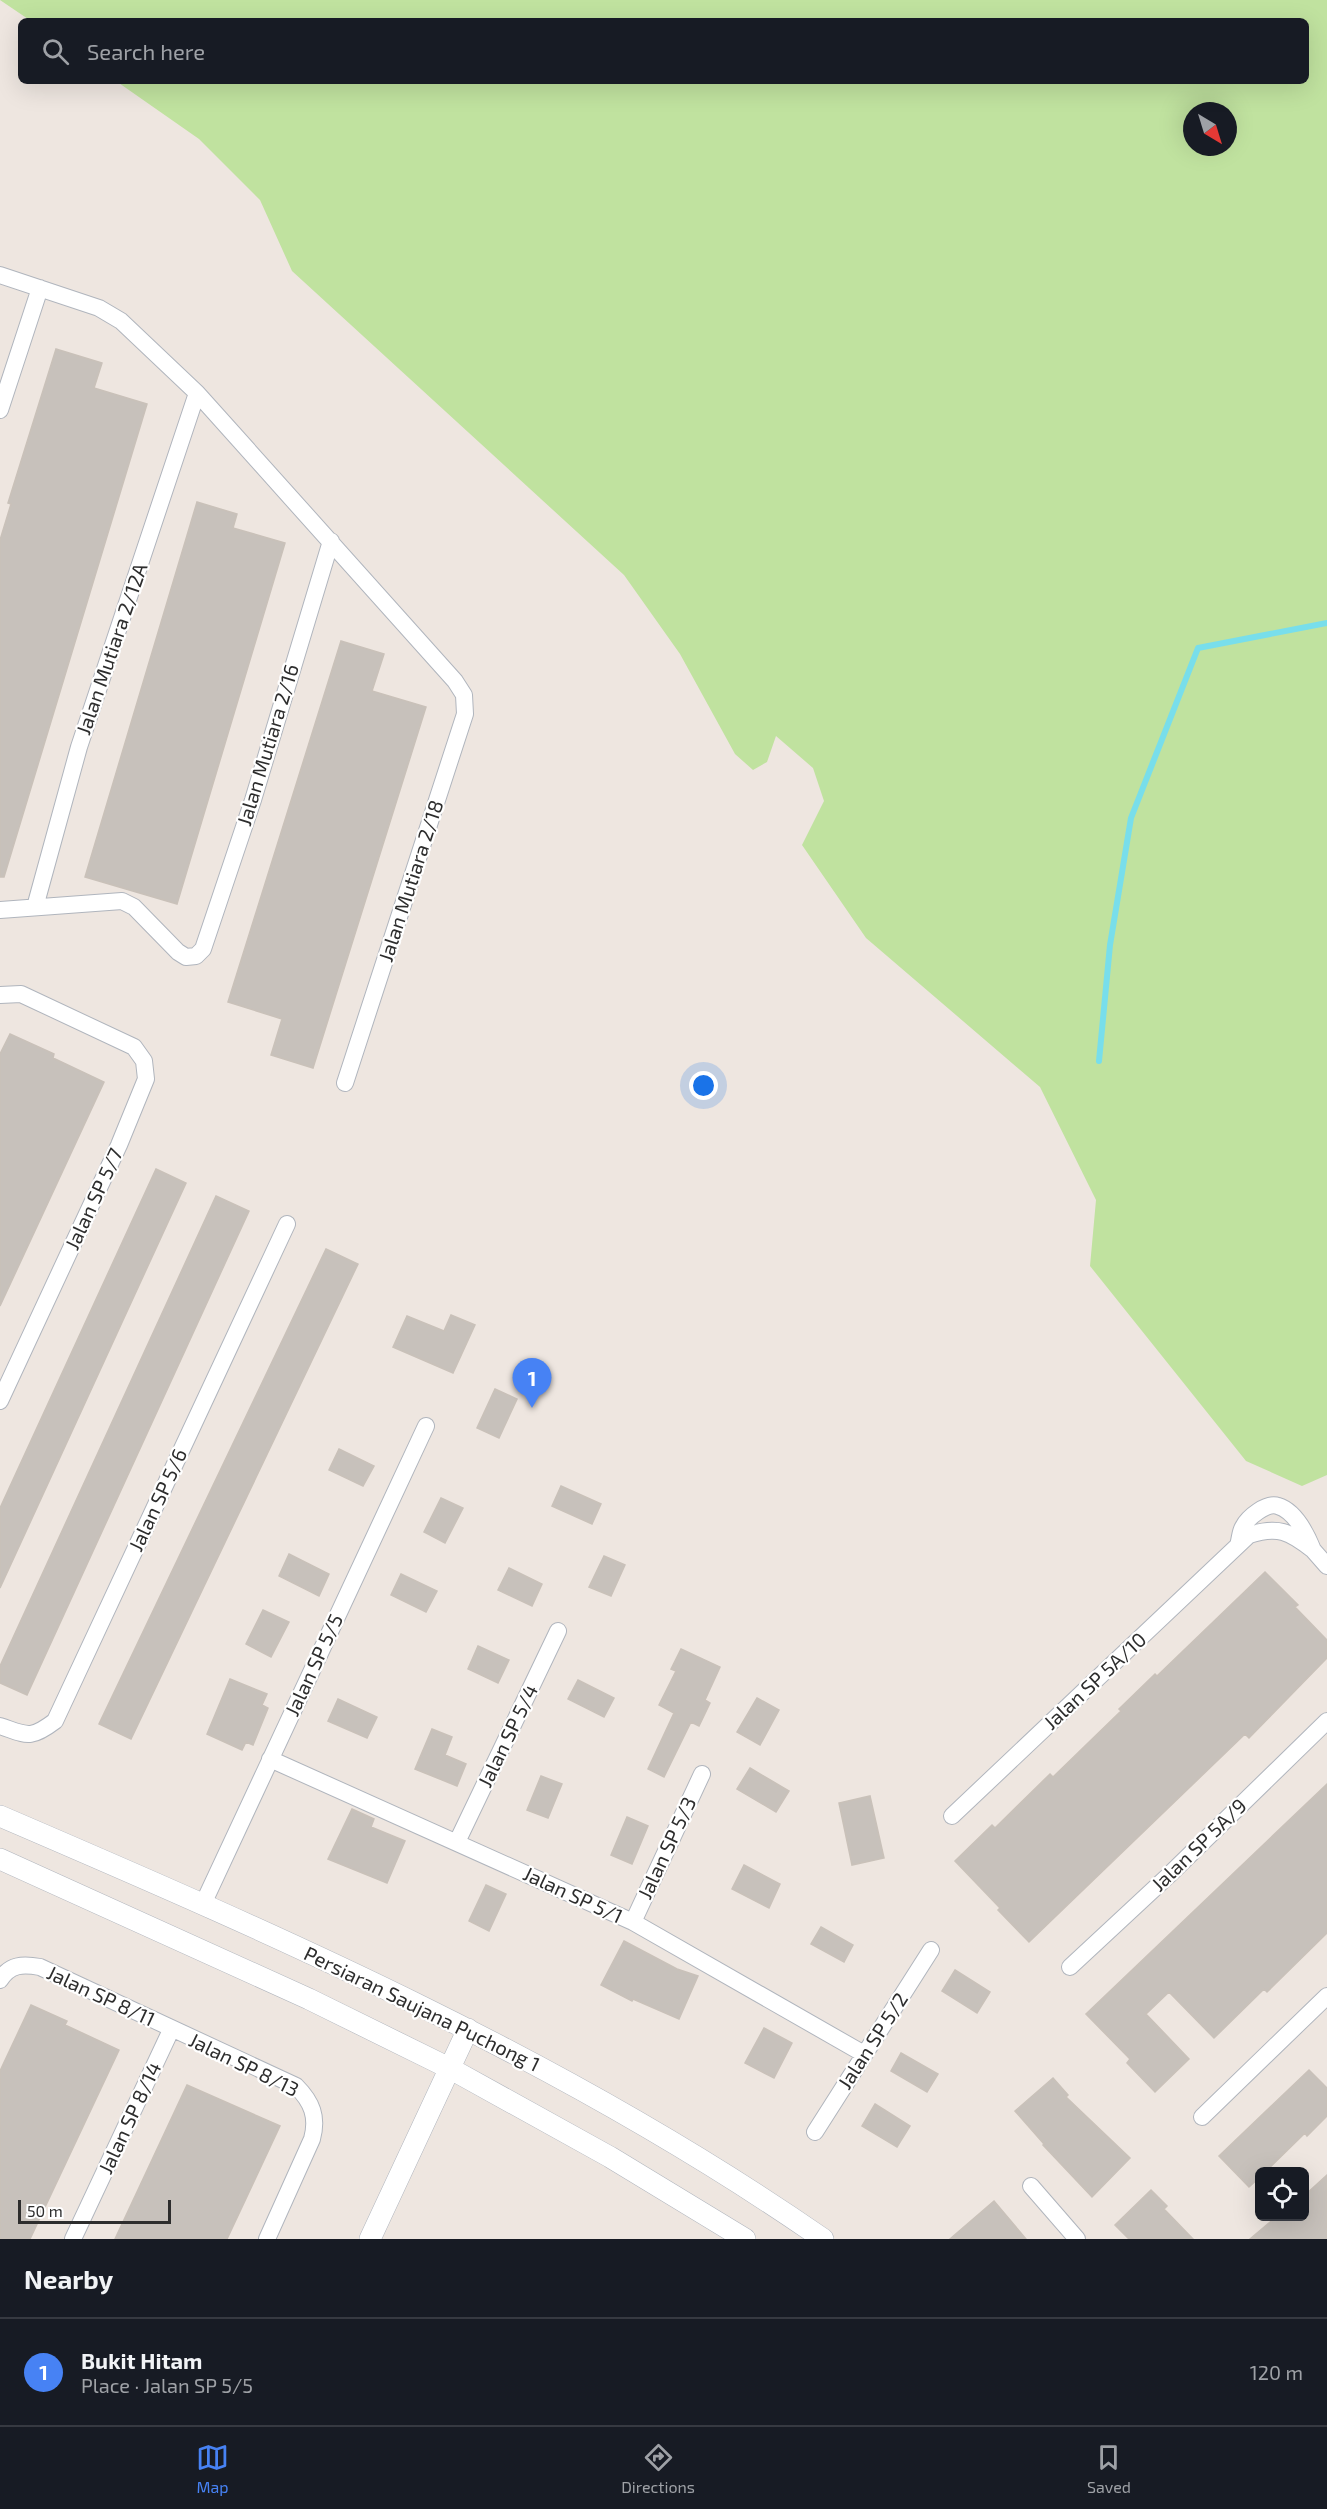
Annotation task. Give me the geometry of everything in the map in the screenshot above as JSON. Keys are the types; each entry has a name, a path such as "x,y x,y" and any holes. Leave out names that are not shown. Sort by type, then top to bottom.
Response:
{"street":[{"name":"Jalan Mutiara 2/18","path":"0,275 99,308 121,321 196,393 331,541 464,695 465,714 345,1083"},
{"path":"0,410 40,288"},
{"name":"Jalan Mutiara 2/12A","path":"35,907 79,747 196,393"},
{"name":"Jalan Mutiara 2/16","path":"35,907 122,901 134,907 178,952 186,957 196,956 203,949 253,800 331,541"},
{"path":"0,910 35,907"},
{"name":"Jalan SP 5/7","path":"0,995 21,994 135,1047 144,1062 146,1079 119,1145 0,1401"},
{"name":"Jalan SP 5/6","path":"0,1726 28,1736 42,1731 54,1721 287,1224"},
{"name":"Jalan SP 5/5","path":"203,1904 426,1426"},
{"path":"1238,1545 1243,1527 1257,1512 1274,1505 1281,1506 1295,1521 1307,1535 1313,1550"},
{"path":"1238,1545 1249,1535 1267,1530 1280,1530 1313,1550 1327,1566"},
{"name":"Jalan SP 5A/10","path":"952,1816 1238,1545"},
{"name":"Jalan SP 5/4","path":"457,1842 558,1631"},
{"name":"Jalan SP 5A/9","path":"1070,1967 1170,1875 1327,1721"},
{"name":"Jalan SP 5/1","path":"270,1759 633,1922 864,2054"},
{"name":"Jalan SP 5/3","path":"633,1922 702,1774"},
{"name":"Persiaran Saujana Puchong 1","path":"0,1816 203,1904 468,2029 607,2102 759,2194 823,2239"},
{"name":"Persiaran Saujana Puchong 1","path":"0,1859 309,1999 451,2069 610,2157 746,2239"},
{"name":"Jalan SP 5/2","path":"815,2132 932,1950"},
{"name":"Jalan SP 8/11","path":"0,1980 15,1966 40,1967 171,2030"},
{"path":"1202,2117 1327,1996"},
{"path":"370,2239 468,2029"},
{"name":"Jalan SP 8/14","path":"73,2239 171,2030"},
{"name":"Jalan SP 8/13","path":"171,2030 296,2086 307,2097 314,2111 316,2124 312,2139 267,2239"},
{"path":"1031,2186 1077,2239"}],"green space":[{"path":"0,0 1327,0 1327,1475 1302,1486 1246,1461 1090,1266 1096,1200 1040,1087 866,938 802,845 824,801 813,768 776,736 767,762 753,770 735,754 680,654 624,575 292,271 260,200 199,139 120,84 1309,84 1309,18 27,18"}],"building":[{"path":"56,349 102,363 94,388 147,404 4,877 0,877 0,540 11,504 8,503"},
{"path":"197,502 237,514 233,528 285,543 177,904 85,877"},
{"path":"341,641 384,654 372,691 426,707 313,1068 271,1055 282,1019 228,1002"},
{"path":"10,1034 54,1054 53,1058 104,1082 0,1306 0,1054"},
{"path":"156,1169 186,1183 0,1588 0,1508"},
{"path":"216,1196 249,1211 27,1695 0,1683 0,1666"},
{"path":"326,1249 358,1264 131,1739 99,1724"},
{"path":"451,1315 475,1325 453,1373 393,1347 407,1316 444,1331"},
{"path":"495,1389 517,1399 499,1438 477,1428"},
{"path":"339,1449 374,1466 363,1486 329,1470"},
{"path":"561,1486 601,1504 592,1524 552,1506"},
{"path":"441,1498 463,1508 445,1543 424,1532"},
{"path":"289,1554 329,1574 319,1596 279,1576"},
{"path":"604,1556 625,1565 611,1596 589,1587"},
{"path":"509,1568 542,1584 532,1606 498,1590"},
{"path":"1265,1572 1298,1605 1295,1607 1327,1640 1327,1658 1249,1738 1245,1734 1029,1942 955,1861 992,1825 995,1828 1050,1774 1053,1777 1121,1711 1119,1709 1155,1674 1157,1676"},
{"path":"401,1574 437,1591 426,1612 391,1595"},
{"path":"263,1610 289,1622 271,1657 246,1644"},
{"path":"478,1646 509,1660 498,1683 468,1669"},
{"path":"681,1649 720,1667 705,1700 710,1703 699,1726 691,1722 664,1777 648,1769 674,1713 659,1705 676,1671 671,1669"},
{"path":"230,1679 267,1694 262,1705 268,1708 253,1745 246,1742 242,1750 207,1734"},
{"path":"578,1680 614,1698 604,1717 568,1699"},
{"path":"757,1698 779,1710 760,1745 737,1732"},
{"path":"338,1699 377,1717 367,1738 328,1721"},
{"path":"432,1729 452,1737 445,1755 466,1764 457,1786 415,1769"},
{"path":"750,1768 789,1791 776,1812 737,1789"},
{"path":"541,1776 562,1784 548,1818 527,1810"},
{"path":"1327,1784 1327,1933 1267,1992 1264,1989 1214,2038 1169,1992 1146,2014 1189,2059 1155,2092 1127,2063 1130,2059 1086,2014"},
{"path":"870,1796 884,1858 852,1865 839,1803"},
{"path":"352,1809 374,1819 371,1827 405,1841 387,1883 328,1859"},
{"path":"627,1817 648,1826 632,1864 611,1855"},
{"path":"744,1865 780,1884 769,1908 732,1889"},
{"path":"486,1885 506,1894 489,1931 469,1921"},
{"path":"821,1927 853,1945 844,1962 811,1944"},
{"path":"624,1941 677,1969 698,1976 679,2019 633,1999 632,2001 601,1985"},
{"path":"955,1970 990,1992 977,2013 942,1991"},
{"path":"31,2005 67,2021 65,2025 119,2050 30,2239 0,2239 0,2071"},
{"path":"764,2028 792,2043 774,2078 745,2063"},
{"path":"901,2053 938,2074 927,2092 891,2071"},
{"path":"1309,2070 1327,2088 1327,2116 1307,2136 1305,2133 1270,2167 1255,2167 1255,2182 1249,2187 1219,2156"},
{"path":"1053,2078 1068,2095 1066,2097 1130,2158 1092,2197 1043,2145 1015,2111"},
{"path":"187,2085 280,2126 227,2239 115,2239"},
{"path":"875,2104 910,2126 897,2147 862,2126"},
{"path":"1327,2175 1327,2239 1250,2239 1271,2221 1309,2221 1309,2191"},
{"path":"1151,2190 1167,2206 1164,2209 1193,2239 1129,2239 1115,2225"},
{"path":"994,2201 1026,2239 950,2239"}],"waterway":[{"path":"1099,1061 1110,945 1131,818 1198,648 1327,623"}],"place":[{"name":"Bukit Hitam","path":"532,1408"}]}
